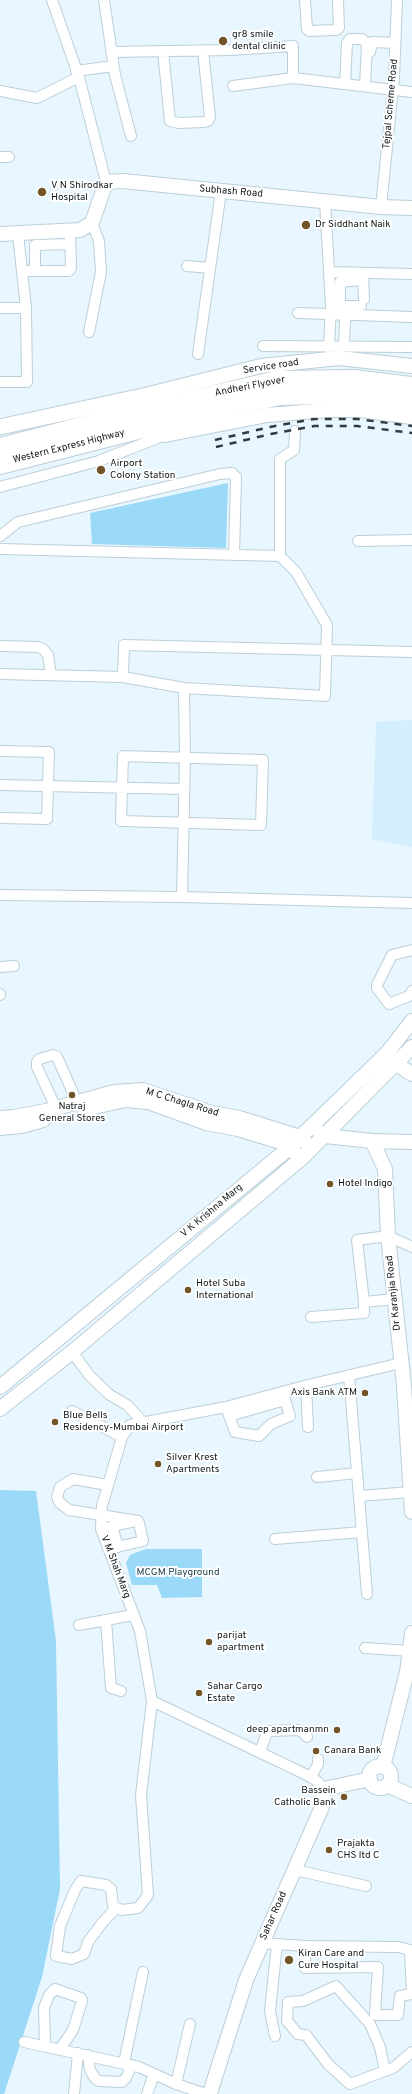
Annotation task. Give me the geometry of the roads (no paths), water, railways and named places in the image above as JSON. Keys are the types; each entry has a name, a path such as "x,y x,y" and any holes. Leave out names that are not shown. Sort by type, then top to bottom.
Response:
{"highway":[{"name":"Andheri Flyover","path":"138,430 277,380 354,379 412,386"},
{"name":"Andheri Flyover","path":"135,405 168,420 280,396 354,394 412,402"},
{"name":"Western Express Highway","path":"0,447 135,405"},
{"name":"Western Express Highway","path":"0,464 138,430"}],"main road":[{"path":"0,427 135,405"}],"street":[{"path":"22,272 69,271 71,268 78,232 106,182 78,74 52,0"},
{"path":"104,0 114,66 132,136"},
{"path":"305,0 307,29 309,31 336,30 340,28 338,0"},
{"name":"Tejpal Scheme Road","path":"382,207 393,89 392,78 397,0"},
{"path":"343,82 348,40 350,38 362,39 367,44 367,83"},
{"path":"343,41 343,82"},
{"path":"367,83 371,44 375,42 394,43"},
{"path":"112,52 203,51 293,46 293,78"},
{"path":"163,51 170,121 179,123 204,122 208,121 210,117 203,51"},
{"path":"0,91 37,98 78,74 114,66"},
{"path":"233,86 293,78 343,82 388,83 392,78"},
{"path":"367,83 412,92"},
{"name":"Subhash Road","path":"106,182 123,181 325,200 382,207 412,208"},
{"path":"198,354 221,191"},
{"path":"325,200 330,272 340,282"},
{"path":"35,271 35,245 78,232"},
{"path":"0,234 78,232 100,241 101,272 89,332"},
{"path":"0,382 27,382 26,308 18,234"},
{"path":"187,266 210,268"},
{"path":"330,272 340,282"},
{"path":"340,282 360,276 412,274"},
{"path":"333,311 362,302 360,276"},
{"path":"329,347 333,311 340,282"},
{"path":"0,308 26,308"},
{"path":"333,311 345,318 412,318"},
{"path":"298,313 333,311 412,318"},
{"path":"344,346 345,318"},
{"path":"263,346 412,347"},
{"name":"Service road","path":"135,405 261,366 339,358 412,366"},
{"path":"0,487 99,461 168,420 329,410 360,410 412,417"},
{"path":"280,556 280,459 294,450 295,431"},
{"path":"0,536 18,522 220,474 232,473 236,477 234,555"},
{"path":"358,541 412,540"},
{"path":"0,549 280,556 296,572 327,625 326,696 184,688 124,677 0,674"},
{"path":"124,677 124,645 412,652"},
{"path":"0,646 38,647 43,649 48,655 51,675"},
{"path":"182,897 185,758 184,688"},
{"path":"0,751 49,752 47,819 0,818"},
{"path":"122,756 263,760 261,825 121,821 122,788 122,756"},
{"path":"0,784 184,789"},
{"path":"0,895 182,897 412,903"},
{"path":"412,950 392,956 376,985 389,1004 409,996 412,991"},
{"path":"0,967 14,966"},
{"name":"V K Krishna Marg","path":"0,1409 72,1352 307,1154 325,1136 391,1059 412,1021"},
{"name":"V K Krishna Marg","path":"0,1386 289,1148 310,1127 391,1059 412,1046"},
{"path":"391,1059 412,1074"},
{"name":"M C Chagla Road","path":"0,1118 14,1117 66,1106 114,1092 156,1099 239,1118 300,1137 307,1154"},
{"path":"0,1128 22,1126 66,1106 109,1103 131,1095"},
{"path":"156,1099 211,1124 238,1129 281,1142 289,1148 307,1154"},
{"path":"310,1127 325,1136 372,1141 412,1142"},
{"name":"Dr Karanjia Road","path":"372,1141 385,1169 388,1236 401,1363 409,1420 412,1512"},
{"path":"311,1318 364,1313 357,1240 388,1236 412,1247"},
{"path":"364,1302 395,1299"},
{"path":"72,1352 90,1376 110,1395 127,1405 144,1423"},
{"path":"72,1411 122,1437 130,1425 228,1412 284,1396 306,1386 401,1363"},
{"path":"349,1375 367,1594"},
{"path":"306,1386 308,1427"},
{"path":"228,1412 235,1432 259,1436 272,1423 290,1416 284,1396"},
{"name":"V M Shah Marg","path":"116,1908 121,1910 138,1908 148,1895 141,1795 152,1701 140,1631 133,1615 113,1548 101,1529 100,1515 122,1437"},
{"path":"317,1477 357,1473"},
{"path":"108,1485 76,1478 62,1485 59,1490 59,1502 67,1509 138,1521"},
{"path":"359,1496 411,1492"},
{"path":"101,1529 112,1526 136,1522 139,1523 144,1538 143,1541 113,1548 112,1526"},
{"path":"275,1539 362,1532"},
{"path":"79,1625 133,1615"},
{"path":"106,1620 109,1682 111,1688 122,1691"},
{"path":"383,1767 407,1672 412,1633"},
{"path":"365,1648 410,1651"},
{"path":"152,1701 311,1777 324,1789 370,1779"},
{"path":"260,1752 267,1732 270,1731 298,1730 303,1732 306,1737"},
{"path":"311,1777 318,1764 318,1759"},
{"path":"370,1779 374,1769 383,1767"},
{"path":"383,1767 389,1772 389,1782"},
{"path":"370,1779 376,1787 389,1782 412,1789"},
{"path":"389,1782 412,1796"},
{"name":"Sahar Road","path":"210,2093 246,1980 322,1807 324,1789"},
{"path":"295,1870 366,1886"},
{"path":"81,1881 106,1885 111,1889 113,1906 116,1908 102,1923 88,1942 84,1954 72,1959 56,1956 60,1926 75,1890 81,1881"},
{"path":"262,1943 306,1946 398,1947 410,1950 412,1994 400,1996 398,2015 375,2015 378,1967 305,1968 306,1946"},
{"path":"275,2036 270,2011 277,1944"},
{"path":"88,2055 92,2075 99,2081 122,2082 126,2078 143,1972"},
{"path":"385,2071 380,2047 370,2024 336,1986 303,2000 288,2002 287,2021 298,2034 306,2035 328,2064 350,2084 385,2071 393,2068 412,2052"},
{"path":"45,2046 44,2008 49,1995 55,1989 81,1998 82,2001 73,2030 60,2049"},
{"path":"176,2084 190,2024"},
{"path":"24,2042 128,2064 176,2084 210,2093"},
{"path":"74,2094 78,2053"},
{"path":"147,2094 154,2074"}],"railway":[{"path":"215,440 270,427 314,419 357,419 412,426"},
{"path":"216,447 314,426 357,426 412,433"}],"place":[{"name":"gr8 smile dental clinic","path":"223,41"},
{"name":"V N Shirodkar Hospital","path":"42,192"},
{"name":"Dr Siddhant Naik","path":"306,225"},
{"name":"Airport Colony Station","path":"101,470"},
{"name":"Natraj General Stores","path":"72,1095"},
{"name":"Hotel Indigo","path":"330,1184"},
{"name":"Hotel Suba International","path":"188,1290"},
{"name":"Axis Bank ATM","path":"365,1393"},
{"name":"Blue Bells Residency-Mumbai Airport","path":"55,1422"},
{"name":"Silver Krest Apartments","path":"158,1464"},
{"name":"parijat apartment","path":"209,1642"},
{"name":"Sahar Cargo Estate","path":"199,1693"},
{"name":"deep apartmanmn","path":"337,1730"},
{"name":"Canara Bank","path":"316,1751"},
{"name":"Bassein Catholic Bank","path":"344,1797"},
{"name":"Prajakta CHS ltd C","path":"329,1850"},
{"name":"Kiran Care and Cure Hospital","path":"289,1960"}],"park label":[{"name":"MCGM Playground","path":"178,1573"}]}
